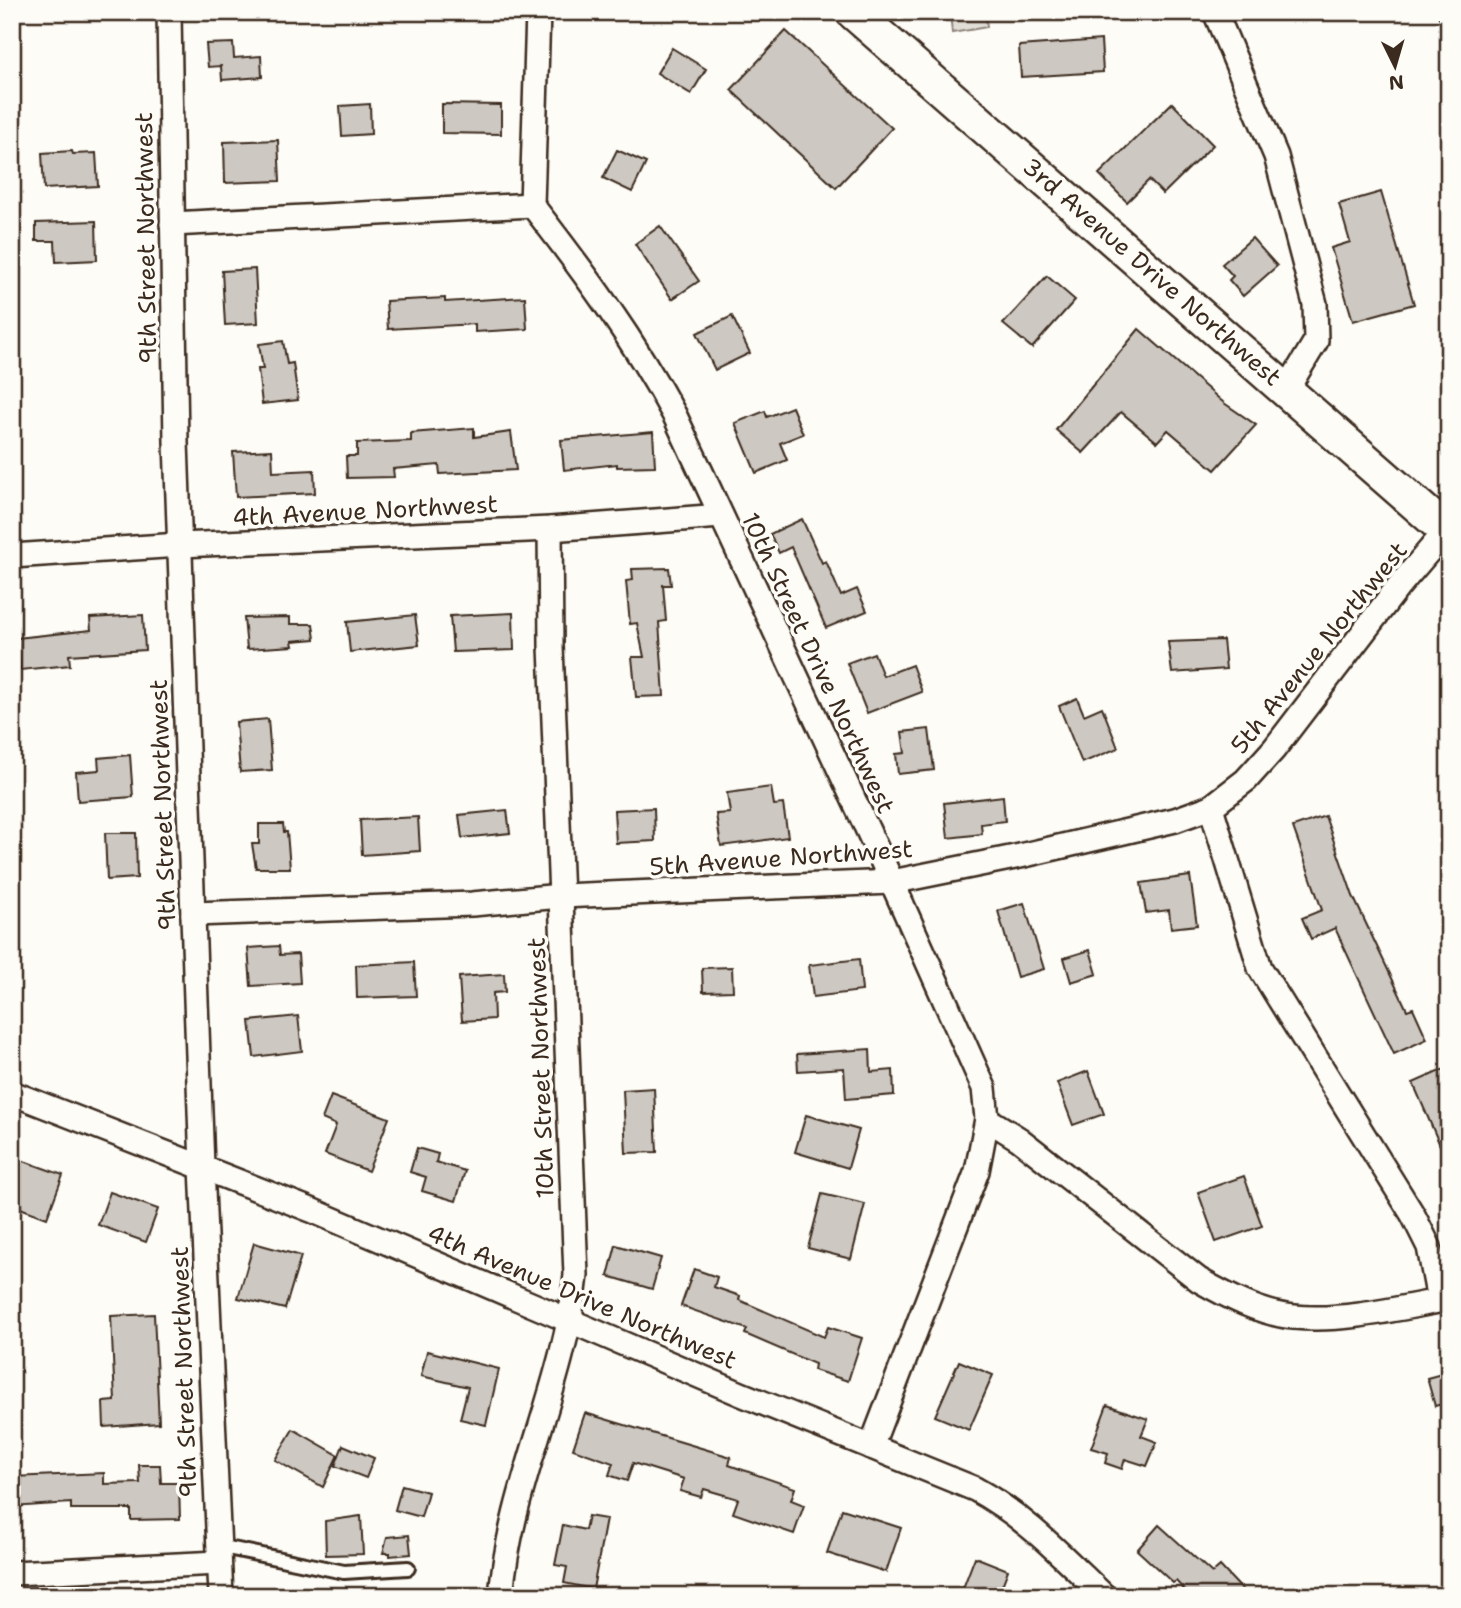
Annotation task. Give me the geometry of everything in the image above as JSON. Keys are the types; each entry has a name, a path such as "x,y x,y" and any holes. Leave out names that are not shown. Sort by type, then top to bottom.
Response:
{"main road":[{"name":"3rd Avenue Drive Northwest","path":"853,12 1448,532"}],"street":[{"name":"9th Street Northwest","path":"169,12 180,545 202,1167 221,1596"},
{"path":"172,225 532,205 538,12"},
{"path":"1215,12 1276,156 1315,304 1315,341 1287,389"},
{"name":"10th Street Drive Northwest","path":"532,205 597,289 643,358 675,416 892,882 984,1088 987,1119 977,1171 871,1447"},
{"name":"4th Avenue Northwest","path":"12,556 180,545 550,529 721,516"},
{"name":"10th Street Northwest","path":"501,1596 505,1550 571,1321 576,1275 550,529"},
{"name":"5th Avenue Northwest","path":"193,914 472,904 561,896 892,882 1175,820 1211,807 1246,780 1274,749 1398,587 1448,532"},
{"path":"987,1119 1030,1147 1199,1280 1229,1298 1293,1317 1356,1314 1444,1299 1429,1247 1413,1215 1261,968 1211,807"},
{"name":"4th Avenue Drive Northwest","path":"12,1093 202,1167 975,1489 1004,1505 1036,1529 1104,1596"},
{"path":"12,1573 219,1555"}],"lane":[{"path":"219,1555 344,1572 408,1568"}],"shaded area":[{"path":"950,12 985,12 987,27 952,33"}],"building":[{"path":"786,31 892,128 836,188 731,90"},
{"path":"1101,40 1103,72 1021,77 1019,46"},
{"path":"233,43 234,58 261,56 262,77 222,80 221,66 208,67 206,44"},
{"path":"672,48 706,69 691,94 657,73"},
{"path":"1172,103 1213,145 1163,194 1149,180 1127,202 1099,174"},
{"path":"370,104 371,134 342,136 340,106"},
{"path":"442,104 501,105 501,134 442,133"},
{"path":"278,140 280,181 225,183 224,142"},
{"path":"617,150 646,163 632,192 603,178"},
{"path":"72,151 73,154 96,153 98,186 44,189 42,153"},
{"path":"1381,192 1414,304 1353,321 1331,248 1350,242 1339,204"},
{"path":"96,221 97,260 56,262 55,241 36,241 36,223"},
{"path":"660,226 699,281 672,299 635,244"},
{"path":"1252,238 1277,266 1243,296 1229,280 1233,276 1222,264"},
{"path":"255,269 258,323 225,325 222,271"},
{"path":"1047,276 1075,300 1032,348 1003,324"},
{"path":"525,297 527,329 475,332 475,324 388,329 386,301 445,298 445,302"},
{"path":"732,316 750,353 715,370 697,333"},
{"path":"1139,329 1224,403 1256,425 1215,470 1168,430 1157,442 1121,412 1083,453 1056,430"},
{"path":"283,341 287,364 293,363 298,400 262,404 258,369 263,369 259,344"},
{"path":"792,407 803,434 780,443 787,460 756,473 735,423 765,411 767,417"},
{"path":"474,428 474,437 511,432 516,470 440,474 439,465 393,469 394,477 347,478 346,456 357,456 357,443 411,441 411,433"},
{"path":"653,432 655,466 617,467 617,464 564,470 561,440"},
{"path":"272,450 273,472 314,470 315,493 236,497 233,452"},
{"path":"802,519 822,563 826,561 841,596 857,589 867,611 826,628 791,547 779,553 770,534"},
{"path":"669,568 671,585 663,585 666,621 659,622 664,696 636,697 632,657 644,657 637,623 630,624 626,581 633,580 632,569"},
{"path":"513,613 514,650 453,652 450,616"},
{"path":"143,615 145,650 69,655 70,665 20,670 17,638 91,630 90,618"},
{"path":"415,615 419,645 350,652 347,622"},
{"path":"290,617 290,624 313,624 315,639 292,641 293,646 247,649 244,618"},
{"path":"1223,640 1226,669 1172,673 1168,642"},
{"path":"874,653 883,676 912,665 922,692 867,713 847,663"},
{"path":"1077,698 1084,715 1102,707 1118,748 1082,763 1059,706"},
{"path":"268,719 272,770 240,772 236,722"},
{"path":"929,729 934,770 898,774 896,754 905,753 902,732"},
{"path":"130,755 133,797 78,801 76,772 99,770 98,758"},
{"path":"771,787 774,805 783,804 788,837 721,846 716,814 730,813 727,793"},
{"path":"1003,796 1005,821 981,824 982,834 948,838 944,803"},
{"path":"654,808 655,841 616,843 614,810"},
{"path":"507,810 510,833 462,838 459,815"},
{"path":"1325,816 1353,896 1407,1010 1413,1008 1427,1039 1394,1054 1335,928 1311,939 1302,918 1322,910 1293,827"},
{"path":"418,817 420,851 362,855 360,820"},
{"path":"259,824 283,824 284,832 287,832 290,868 256,868 252,844 259,844"},
{"path":"105,833 136,833 137,878 107,880"},
{"path":"1190,876 1197,925 1171,928 1169,910 1146,913 1141,883"},
{"path":"1024,903 1044,969 1017,977 998,911"},
{"path":"279,946 280,955 298,954 300,983 251,986 248,948"},
{"path":"1090,950 1097,974 1071,982 1064,958"},
{"path":"859,959 862,991 813,997 809,965"},
{"path":"414,962 416,996 357,998 356,965"},
{"path":"732,967 733,991 703,992 702,968"},
{"path":"504,974 505,992 493,993 494,1019 462,1021 459,977"},
{"path":"298,1016 302,1051 254,1057 250,1021"},
{"path":"870,1049 871,1072 893,1070 894,1095 846,1099 844,1068 798,1071 797,1054"},
{"path":"1449,1067 1449,1166 1413,1083"},
{"path":"1088,1071 1104,1114 1073,1125 1057,1083"},
{"path":"654,1088 657,1152 626,1153 623,1090"},
{"path":"331,1096 389,1118 368,1171 325,1154 336,1125 322,1119"},
{"path":"806,1115 859,1130 848,1168 795,1152"},
{"path":"417,1148 438,1154 436,1162 465,1171 456,1201 422,1191 426,1177 410,1172"},
{"path":"21,1160 63,1175 47,1218 12,1205 12,1184"},
{"path":"1244,1176 1262,1226 1216,1242 1198,1192"},
{"path":"110,1192 158,1209 146,1242 98,1225"},
{"path":"822,1194 865,1204 851,1259 808,1248"},
{"path":"254,1243 301,1256 285,1309 238,1298"},
{"path":"616,1245 661,1258 652,1289 608,1276"},
{"path":"694,1269 717,1277 714,1287 740,1296 739,1300 824,1337 828,1327 862,1338 848,1381 814,1370 815,1364 745,1334 747,1329 681,1306"},
{"path":"154,1314 159,1423 104,1427 103,1402 115,1401 111,1316"},
{"path":"427,1351 499,1369 486,1425 460,1419 468,1387 421,1376"},
{"path":"959,1361 993,1375 969,1430 935,1416"},
{"path":"1449,1372 1449,1402 1435,1406 1427,1378"},
{"path":"1107,1405 1148,1419 1141,1436 1157,1442 1147,1466 1125,1459 1122,1469 1105,1463 1108,1453 1091,1448"},
{"path":"585,1413 731,1457 729,1465 795,1488 791,1500 804,1505 794,1534 733,1513 738,1499 704,1489 701,1497 680,1491 684,1479 633,1463 627,1481 609,1475 613,1463 573,1449"},
{"path":"293,1429 338,1455 323,1487 275,1460"},
{"path":"343,1445 374,1458 366,1478 335,1466"},
{"path":"139,1465 160,1465 161,1483 179,1483 180,1519 131,1520 131,1509 71,1509 71,1503 12,1507 12,1477 104,1473 104,1484 140,1483"},
{"path":"402,1485 428,1492 421,1517 395,1510"},
{"path":"842,1509 901,1528 886,1572 827,1553"},
{"path":"361,1516 363,1554 326,1555 325,1521"},
{"path":"588,1516 606,1519 593,1589 564,1583 567,1567 555,1565 563,1525 585,1530"},
{"path":"1159,1525 1212,1573 1220,1566 1248,1596 1190,1596 1176,1581 1173,1583 1137,1550"},
{"path":"409,1535 411,1554 390,1556 390,1553 383,1553 387,1537"},
{"path":"975,1557 1008,1570 998,1596 960,1596"}],"railway":[{"path":"1438,12 1449,32"}]}
